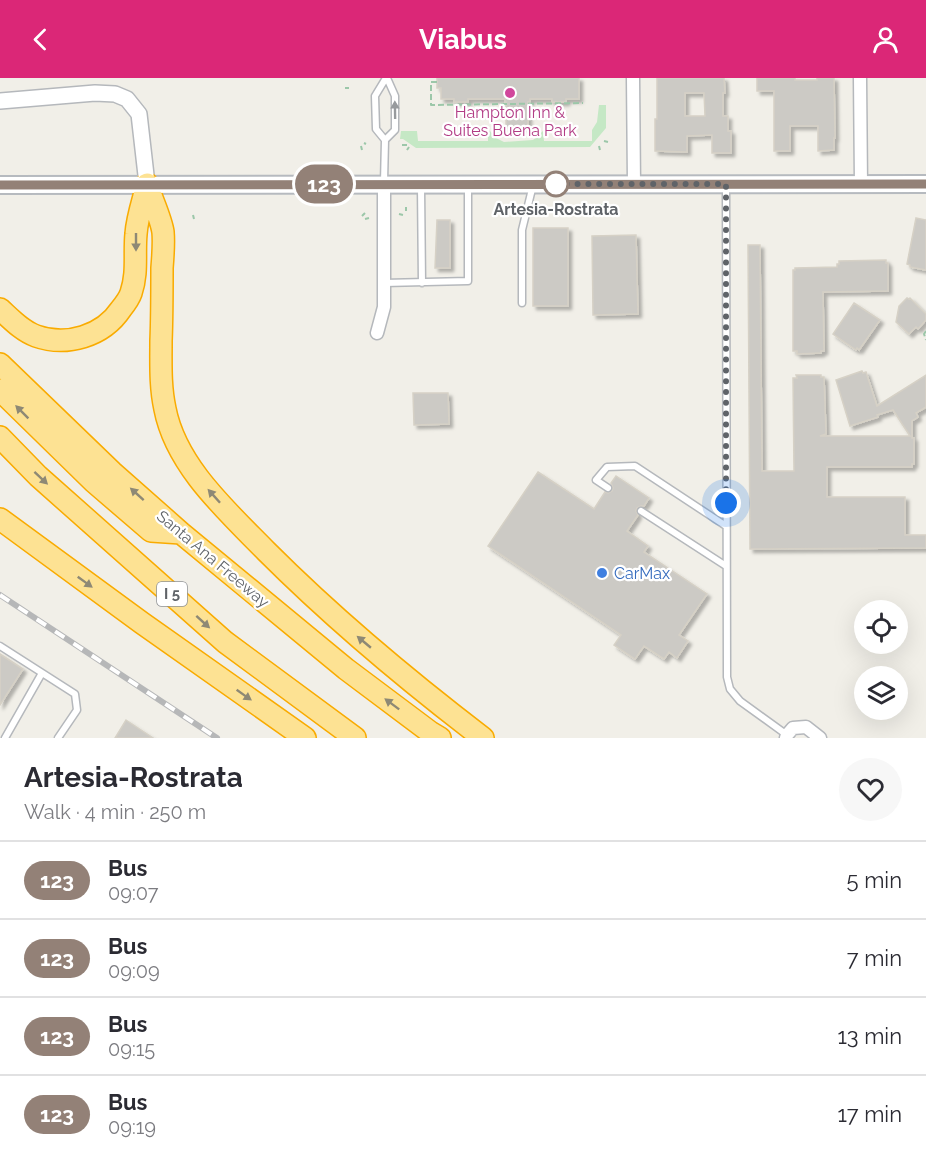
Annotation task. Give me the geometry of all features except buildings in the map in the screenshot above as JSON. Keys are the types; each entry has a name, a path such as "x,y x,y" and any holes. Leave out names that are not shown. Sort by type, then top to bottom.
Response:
{"highway":[{"path":"0,309 29,333 57,341 85,336 98,331 107,324 130,296 136,271 136,232 147,184"},
{"path":"147,184 163,230 160,383 165,411 175,442 209,490 297,582 354,634 483,738"},
{"name":"Santa Ana Freeway","path":"0,364 112,472 181,533 346,669 440,738"},
{"path":"0,390 94,482 151,531 181,533"},
{"name":"I 5","path":"0,437 38,476 225,642 355,738"},
{"path":"0,519 305,738"}],"main road":[{"path":"0,185 926,184"}],"street":[{"path":"633,78 634,184"},
{"path":"860,78 861,184"},
{"path":"0,101 95,93 115,94 128,99 140,114 147,184"},
{"path":"377,333 384,308 384,184"},
{"path":"787,737 793,728 806,727 820,738"}],"lane":[{"path":"384,184 385,140 376,129 375,96 386,78"},
{"path":"385,140 396,130 395,96 386,78"},
{"path":"421,184 422,283"},
{"path":"384,284 468,282 468,184"},
{"path":"522,303 522,230 533,184"},
{"path":"726,184 727,677 730,689 740,701 787,737"},
{"path":"608,488 596,480 607,467 635,466 726,526"},
{"path":"641,511 726,566"},
{"path":"0,646 75,694 77,710 58,738"},
{"path":"5,738 42,673"}],"path":[{"path":"437,82 431,82 431,105 583,104"},
{"path":"402,146 408,148"},
{"path":"926,331 924,334 926,340"}],"green space":[{"path":"599,105 606,105 606,128 590,147 416,148 400,139 401,131 417,131 418,141 488,141 490,131 504,142 533,140 543,131 544,141 592,141 592,130 597,122"}],"railway":[{"path":"0,595 217,738"}],"bus line":[{"name":"123","path":"0,185 926,184"}],"place":[{"name":"Hampton Inn & Suites Buena Park","path":"510,93"},
{"name":"Artesia-Rostrata","path":"556,184"},
{"name":"CarMax","path":"602,573"}],"route":[{"path":"556,184 726,184 726,503"}]}
